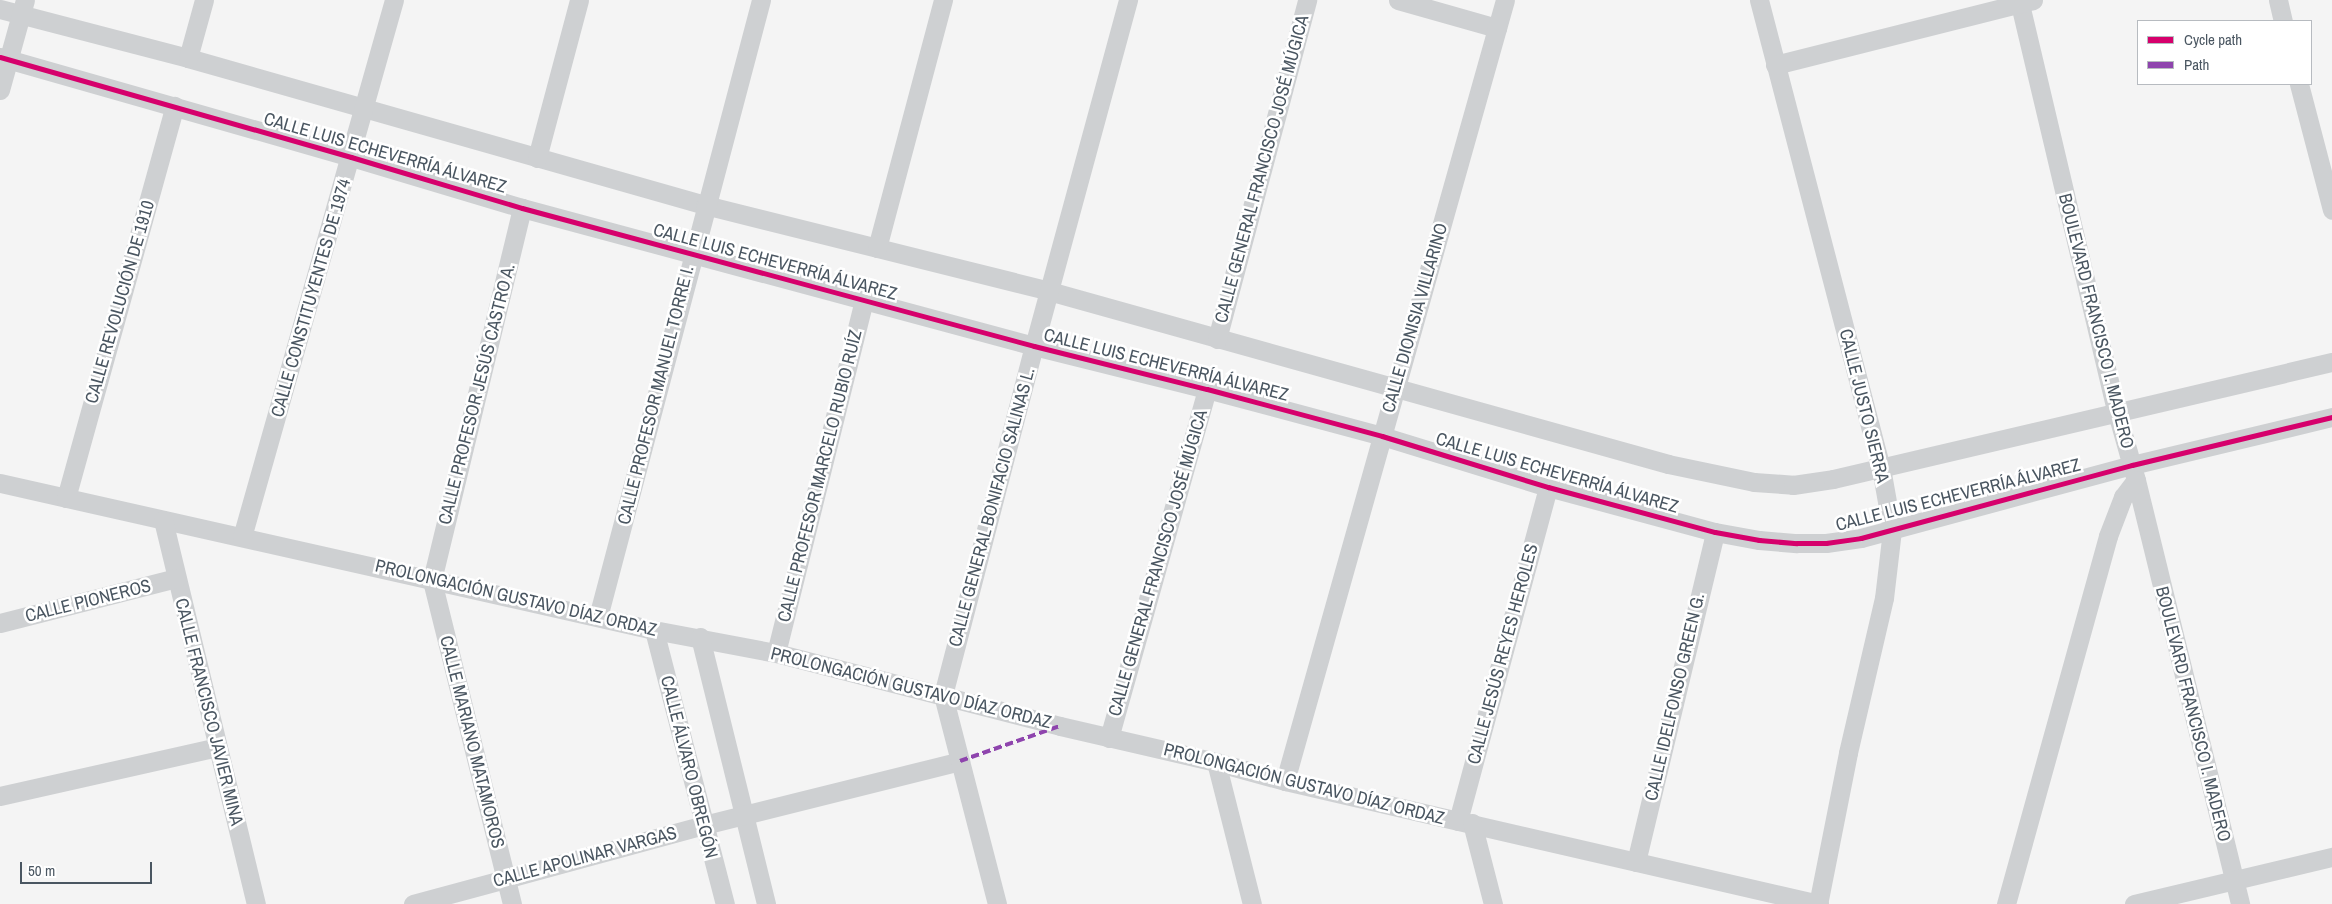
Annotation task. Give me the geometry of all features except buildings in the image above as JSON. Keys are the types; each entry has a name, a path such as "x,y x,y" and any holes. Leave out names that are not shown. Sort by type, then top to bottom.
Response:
{"street":[{"path":"188,58 204,0"},
{"name":"CALLE CONSTITUYENTES DE 1974","path":"242,537 365,109 394,0"},
{"path":"537,158 579,0"},
{"name":"CALLE PROFESOR MANUEL TORRE I.","path":"598,617 692,254 761,0"},
{"path":"876,248 943,0"},
{"name":"CALLE GENERAL BONIFACIO SALINAS L.","path":"943,695 1034,346 1128,0"},
{"name":"CALLE GENERAL FRANCISCO JOSÉ MÚGICA","path":"1217,339 1307,0"},
{"path":"1398,0 1497,28"},
{"name":"CALLE DIONISIA VILLARINO","path":"1285,781 1505,0"},
{"name":"CALLE JUSTO SIERRA","path":"1759,0 1881,468 1892,530 1884,598 1848,753 1818,904"},
{"path":"2278,0 2283,20"},
{"path":"1775,65 2024,1"},
{"name":"BOULEVARD FRANCISCO I. MADERO","path":"2024,1 2116,413 2134,473 2240,904"},
{"path":"0,90 4,58 23,7"},
{"name":"CALLE LUIS ECHEVERRÍA ÁLVAREZ","path":"0,9 23,7 188,58 705,205 1049,291 1668,464 1754,482 1780,485 1806,484 2332,362"},
{"name":"CALLE LUIS ECHEVERRÍA ÁLVAREZ","path":"4,58 351,156 522,208 1034,346 1208,389 1382,436 1548,487 1714,532 1797,543 1852,539 2134,473 2332,417"},
{"path":"2300,85 2332,210"},
{"name":"CALLE REVOLUCIÓN DE 1910","path":"66,498 175,106"},
{"name":"CALLE PROFESOR JESÚS CASTRO A.","path":"432,580 522,208"},
{"name":"CALLE PROFESOR MARCELO RUBIO RUÍZ","path":"776,653 864,300"},
{"name":"CALLE GENERAL FRANCISCO JOSÉ MÚGICA","path":"1109,738 1208,389"},
{"path":"2006,904 2108,536 2134,473"},
{"name":"PROLONGACIÓN GUSTAVO DÍAZ ORDAZ","path":"0,483 654,630 700,637 776,653 1109,738 1216,762 1285,781 1636,862 1739,895 1818,904"},
{"name":"CALLE JESÚS REYES HEROLES","path":"1465,822 1548,487"},
{"name":"CALLE FRANCISCO JAVIER MINA","path":"163,520 216,747 256,904"},
{"name":"CALLE IDELFONSO GREEN G.","path":"1636,862 1714,532"},
{"name":"CALLE PIONEROS","path":"0,623 176,578"},
{"name":"CALLE MARIANO MATAMOROS","path":"432,580 512,904"},
{"name":"CALLE ÁLVARO OBREGÓN","path":"654,630 724,904"},
{"path":"700,637 766,904"},
{"path":"943,695 996,904"},
{"path":"0,796 216,747"},
{"name":"CALLE APOLINAR VARGAS","path":"413,904 704,825 960,761"},
{"path":"1216,762 1252,904"},
{"path":"1465,822 1493,904"},
{"path":"2134,904 2332,857"}],"marked path":[{"path":"960,761 1060,726"}],"cycle path":[{"path":"0,57 522,208 1034,346 1207,389 1382,436 1548,487 1715,532 1759,540 1826,543 1861,538 2132,465 2332,417"}]}
